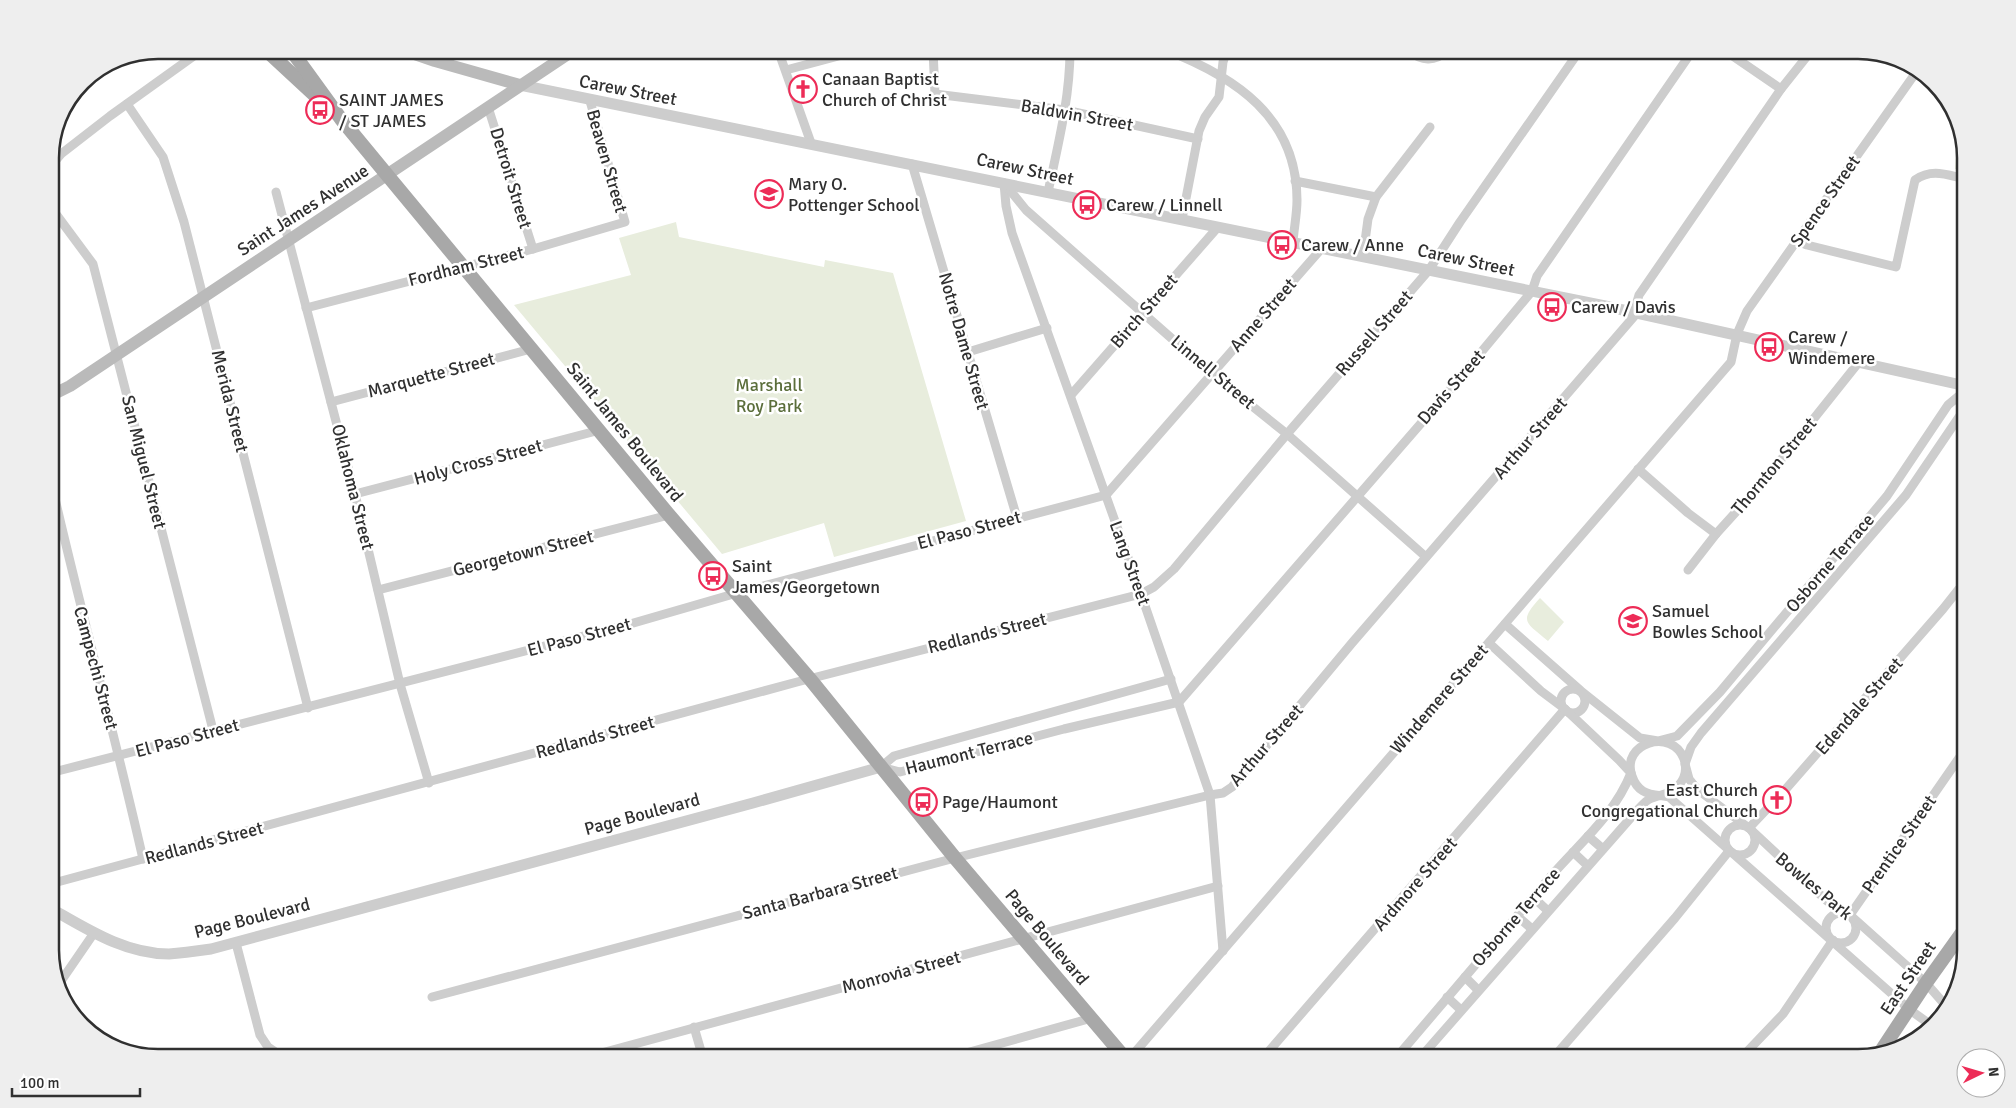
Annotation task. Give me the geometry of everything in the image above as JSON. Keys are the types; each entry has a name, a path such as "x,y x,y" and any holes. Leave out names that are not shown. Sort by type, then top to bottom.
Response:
{"main road":[{"name":"Saint James Boulevard","path":"276,59 341,119"},
{"name":"Saint James Boulevard","path":"298,59 341,119 669,515 810,679 881,767"},
{"name":"Carew Street","path":"429,59 520,85"},
{"name":"Saint James Avenue","path":"59,392 289,239 388,176 560,59"},
{"name":"Page Boulevard","path":"881,767 955,858 1118,1049"},
{"name":"East Street","path":"1885,1045 1957,939"}],"street":[{"path":"59,157 127,104 190,59"},
{"path":"782,59 811,143"},
{"path":"786,70 827,59"},
{"name":"Baldwin Street","path":"933,59 935,94 1065,110 1198,139"},
{"path":"1048,192 1070,82 1070,59"},
{"path":"1189,59 1247,93 1273,121 1288,153 1295,181 1297,206 1292,242"},
{"path":"1182,219 1201,124 1219,97 1224,59"},
{"name":"Russell Street","path":"1142,594 1154,587 1174,569 1287,434 1429,270 1460,222 1574,59"},
{"name":"Davis Street","path":"1179,702 1443,398 1532,291 1537,276 1687,59"},
{"path":"1737,59 1781,89"},
{"name":"Arthur Street","path":"1210,795 1223,793 1232,787 1426,557 1637,313 1636,305 1639,295 1781,89 1805,59"},
{"name":"Spence Street","path":"1737,334 1747,311 1914,76"},
{"name":"Carew Street","path":"520,85 1532,291 1737,334 1957,384"},
{"name":"Beaven Street","path":"590,100 625,222"},
{"name":"Merida Street","path":"127,104 163,157 184,222 308,708"},
{"name":"Detroit Street","path":"488,107 533,249"},
{"path":"1363,256 1368,219 1376,197 1430,127"},
{"name":"Notre Dame Street","path":"912,164 1016,518"},
{"path":"1797,241 1806,245 1896,267 1915,180 1924,173 1934,172 1957,178"},
{"path":"1295,181 1376,197"},
{"name":"Linnell Street","path":"1004,183 1026,210 1212,374 1287,434 1426,557"},
{"name":"Lang Street","path":"1004,183 1006,206 1012,233 1142,594 1210,795 1224,951"},
{"name":"Oklahoma Street","path":"276,192 355,494 400,684 428,782"},
{"name":"San Miguel Street","path":"59,218 93,264 213,730"},
{"name":"Fordham Street","path":"306,308 533,249 625,222"},
{"name":"Birch Street","path":"1071,395 1218,227"},
{"name":"Anne Street","path":"1106,495 1322,248"},
{"path":"968,352 1047,328"},
{"name":"Windemere Street","path":"1138,1049 1224,951 1375,772 1731,362 1737,334"},
{"name":"Marquette Street","path":"331,402 532,348"},
{"name":"Thornton Street","path":"1688,570 1716,534 1764,481 1859,362"},
{"name":"Osborne Terrace","path":"1658,741 1677,736 1720,692 1807,588 1877,509 1948,405 1957,398"},
{"name":"Osborne Terrace","path":"1685,764 1691,747 1701,733 1906,495 1957,420"},
{"name":"Holy Cross Street","path":"355,494 600,430"},
{"path":"1638,469 1688,513 1716,534"},
{"name":"El Paso Street","path":"59,772 213,730 308,708 630,624 737,593 1106,495"},
{"name":"Georgetown Street","path":"378,590 669,515"},
{"name":"Campechi Street","path":"59,517 143,859"},
{"name":"Edendale Street","path":"1749,828 1957,591"},
{"name":"Redlands Street","path":"59,882 810,679 1142,594"},
{"name":"Bowles Park","path":"1505,624 1581,691 1640,738 1673,746 1681,754 1689,779 1698,790 1749,828 1827,901 1850,915 1926,983 1943,1002"},
{"name":"Bowles Park","path":"1488,643 1541,691 1565,709 1619,760 1642,790 1652,795 1670,797 1910,1010 1927,1022"},
{"name":"Haumont Terrace","path":"881,767 894,756 1171,679"},
{"name":"Ardmore Street","path":"1271,1049 1565,709 1562,700 1566,691 1571,689 1581,691"},
{"path":"1565,709 1574,712 1582,708 1586,700 1581,691"},
{"name":"Haumont Terrace","path":"881,767 900,772 1045,734 1179,702"},
{"path":"1040,716 1045,734"},
{"path":"1631,774 1631,762 1637,751 1646,744 1658,741"},
{"name":"Prentice Street","path":"1850,915 1957,761"},
{"path":"1662,795 1671,792 1678,786 1683,778 1685,764"},
{"name":"Page Boulevard","path":"59,913 94,933 134,949 167,954 211,949 753,804 881,767"},
{"name":"Osborne Terrace","path":"1404,1049 1614,805 1625,789 1631,774"},
{"name":"Santa Barbara Street","path":"432,998 955,858 1210,795"},
{"name":"Osborne Terrace","path":"1428,1049 1650,798 1662,795"},
{"path":"1734,826 1749,828 1754,837 1752,848 1739,855 1729,851 1725,842 1727,832 1734,826"},
{"path":"1588,836 1603,849"},
{"path":"1561,1049 1675,918 1729,851"},
{"path":"1573,852 1588,866"},
{"name":"Monrovia Street","path":"615,1049 1218,886"},
{"path":"1533,897 1548,911"},
{"path":"1842,912 1850,915 1856,925 1854,936 1844,942 1833,940 1828,934 1826,927 1829,919 1835,914 1842,912"},
{"path":"1517,916 1532,929"},
{"path":"63,978 94,933"},
{"path":"1750,1049 1783,1014 1833,940"},
{"path":"236,943 260,1035 271,1049"},
{"path":"1465,977 1478,990"},
{"path":"1448,997 1461,1010"},
{"path":"980,1049 1092,1018"},
{"path":"694,1027 700,1049"}],"green space":[{"path":"1957,148 1957,169 1955,169"},
{"name":"Marshall Roy Park","path":"676,222 679,237 824,267 825,260 893,273 966,521 834,557 824,523 722,554 514,305 631,275 619,238"},
{"path":"1540,598 1564,622 1548,641 1534,630 1527,617"}],"place":[{"name":"Canaan Baptist Church of Christ","path":"803,89"},
{"name":"SAINT JAMES / ST JAMES","path":"320,110"},
{"name":"Mary O. Pottenger School","path":"769,194"},
{"name":"Carew / Linnell","path":"1087,205"},
{"name":"Carew / Anne","path":"1282,245"},
{"name":"Carew / Davis","path":"1552,307"},
{"name":"Carew / Windemere","path":"1769,347"},
{"name":"Saint James/Georgetown","path":"713,576"},
{"name":"Samuel Bowles School","path":"1633,621"},
{"name":"East Church Congregational Church","path":"1777,800"},
{"name":"Page/Haumont","path":"923,802"}]}
